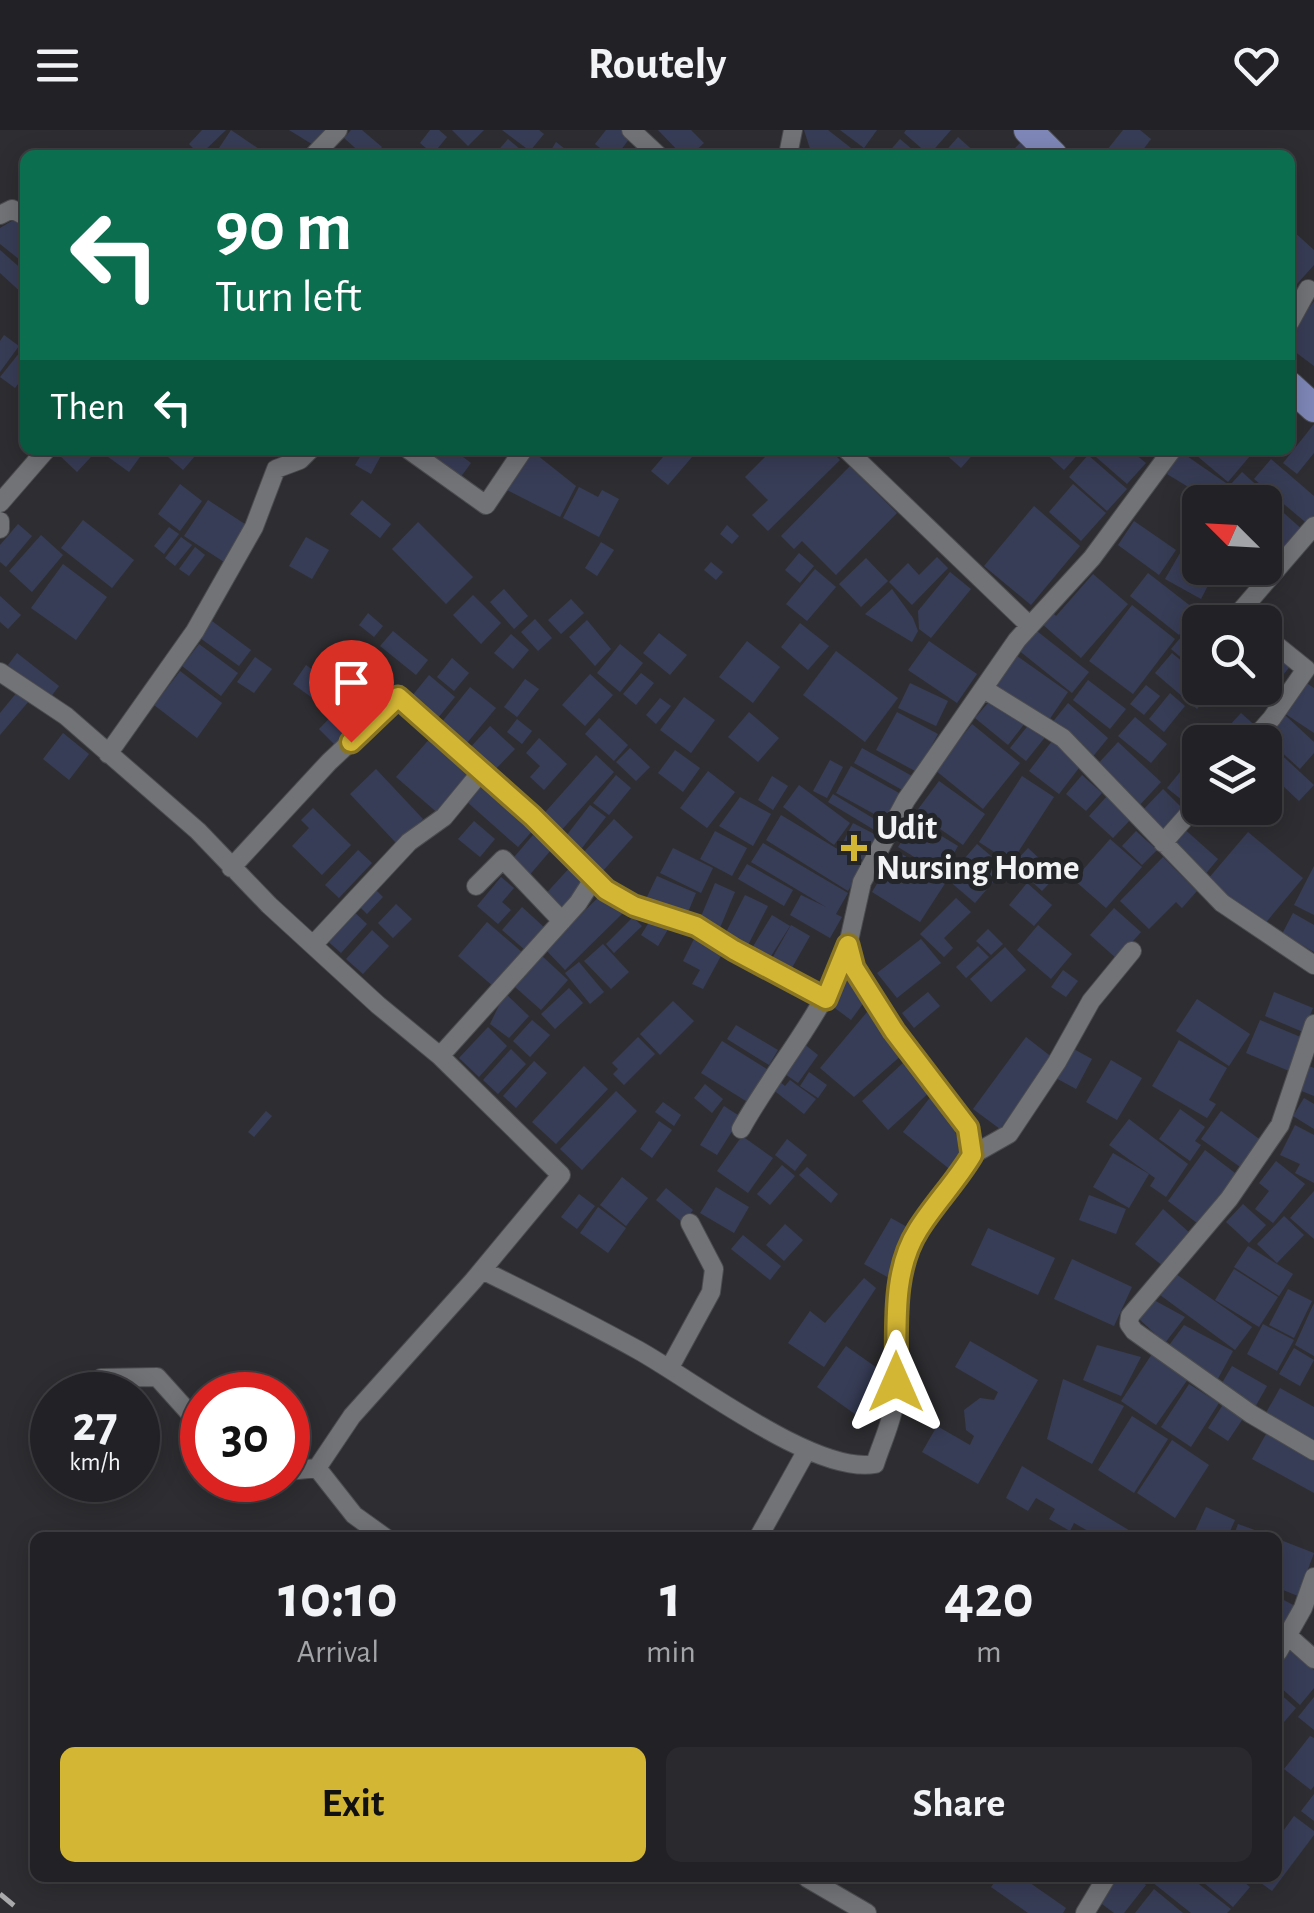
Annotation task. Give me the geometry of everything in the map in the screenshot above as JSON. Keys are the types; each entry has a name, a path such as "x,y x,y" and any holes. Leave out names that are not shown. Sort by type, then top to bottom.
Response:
{"main road":[{"path":"1028,130 1048,150"},
{"path":"1295,391 1314,408"}],"street":[{"path":"319,150 338,130"},
{"path":"631,130 653,150"},
{"path":"1295,313 1308,289"},
{"path":"0,503 42,455"},
{"path":"108,754 196,631 254,527 276,469 305,455"},
{"path":"416,455 486,505 520,455"},
{"path":"852,455 1030,626"},
{"path":"740,1129 764,1087 826,999 848,945 862,882 906,800 1030,626 1092,558 1168,455"},
{"path":"1246,605 1314,526"},
{"path":"1282,650 1306,669 1282,704"},
{"path":"0,672 66,716 198,831 231,868 440,1056 561,1175 352,1416 318,1468"},
{"path":"984,690 1063,738 1222,904 1314,965"},
{"path":"231,868 329,762 398,697 606,890 634,906 696,926 826,999"},
{"path":"1266,725 1281,705"},
{"path":"313,945 410,842 444,817 482,772"},
{"path":"1163,842 1182,820"},
{"path":"476,886 504,859 562,921"},
{"path":"440,1056 562,921 594,878"},
{"path":"848,945 854,968 894,1031 968,1128 972,1155"},
{"path":"482,1270 550,1303 807,1450 858,1467 875,1464 894,1406 895,1318 903,1270 916,1232 972,1155 1009,1134 1091,1001 1132,951"},
{"path":"1314,1024 1310,1053 1280,1125 1229,1199 1130,1316 1129,1324 1134,1332 1251,1414 1314,1451"},
{"path":"669,1369 712,1292 714,1269 690,1223"},
{"path":"160,1380 180,1403"},
{"path":"761,1532 807,1450"},
{"path":"310,1469 318,1468"},
{"path":"318,1468 354,1515 378,1532"},
{"path":"1282,1644 1303,1608 1314,1577"},
{"path":"1287,1635 1314,1659"},
{"path":"814,1882 867,1913"},
{"path":"1085,1913 1104,1882"}],"building":[{"path":"202,130 226,130 205,150 195,150 189,144"},
{"path":"231,130 261,150 222,150 219,148"},
{"path":"289,130 325,130 315,146"},
{"path":"351,130 362,130 382,147 357,150 344,138"},
{"path":"430,130 439,130 447,137 436,150 428,150 420,143"},
{"path":"452,130 484,130 468,146"},
{"path":"502,130 539,130 544,134 529,150"},
{"path":"606,130 628,130 633,134 621,150 603,150 595,144"},
{"path":"658,130 691,130 704,143 696,150 677,150"},
{"path":"804,130 828,130 854,150 810,150"},
{"path":"840,130 877,130 864,148"},
{"path":"951,130 933,150 923,150 904,133"},
{"path":"1123,130 1140,130 1151,139 1143,150 1107,150"},
{"path":"958,137 972,150 946,150"},
{"path":"508,139 521,150 498,150"},
{"path":"900,139 913,150 890,150"},
{"path":"1021,142 1030,150 1013,150"},
{"path":"15,219 20,222 20,260 0,244 0,228"},
{"path":"1295,233 1314,250 1314,265 1297,284"},
{"path":"0,250 20,268 20,291 0,273"},
{"path":"1314,301 1314,366 1295,352 1295,327"},
{"path":"4,335 19,346 0,372 0,341"},
{"path":"20,352 20,382 15,388 0,377"},
{"path":"1314,424 1314,453 1297,474 1283,463 1289,455 1295,455 1295,448"},
{"path":"59,455 91,457 77,472"},
{"path":"105,455 141,455 129,472"},
{"path":"166,455 194,455 183,470"},
{"path":"361,455 381,455 371,474 355,465"},
{"path":"438,455 461,455 471,463 457,482 432,463"},
{"path":"529,455 537,455 576,486 560,517 507,490"},
{"path":"665,455 694,455 668,485 651,471"},
{"path":"767,455 835,455 840,460 768,531 752,515 768,500 745,477"},
{"path":"947,455 973,455 961,468"},
{"path":"1048,455 1078,455 1064,470"},
{"path":"1088,455 1127,489 1107,511 1069,477"},
{"path":"1094,455 1136,455 1146,463 1127,484"},
{"path":"1179,455 1185,455 1226,483 1225,485 1185,485 1167,474"},
{"path":"1196,455 1251,455 1228,482"},
{"path":"1271,459 1314,496 1314,522 1310,526 1282,502 1282,485 1261,485 1254,479"},
{"path":"850,466 897,513 836,575 802,541 794,549 781,536"},
{"path":"1242,472 1256,485 1230,485"},
{"path":"180,484 202,501 180,531 158,514"},
{"path":"1073,484 1106,513 1081,541 1049,512"},
{"path":"579,487 598,497 602,490 619,499 599,537 563,518"},
{"path":"208,500 248,526 224,562 184,536"},
{"path":"362,500 391,524 380,538 350,514"},
{"path":"1034,506 1080,546 1031,605 984,566"},
{"path":"1282,511 1305,532 1288,551 1282,546"},
{"path":"83,520 134,560 112,588 61,548"},
{"path":"1134,521 1176,550 1159,575 1118,545"},
{"path":"418,522 473,577 446,604 392,549"},
{"path":"18,524 32,536 6,567 0,562 0,545"},
{"path":"727,525 739,536 732,544 720,534"},
{"path":"169,527 179,534 164,554 154,546"},
{"path":"41,535 63,555 32,592 9,571"},
{"path":"181,537 192,545 175,566 165,558"},
{"path":"306,537 329,550 312,579 289,566"},
{"path":"601,542 614,550 597,576 585,568"},
{"path":"195,547 205,555 189,576 179,569"},
{"path":"799,553 814,566 800,583 785,570"},
{"path":"1180,553 1182,585 1208,585 1201,599 1165,579"},
{"path":"937,557 948,568 912,605 889,582 908,563 919,575"},
{"path":"866,558 888,581 861,607 839,584"},
{"path":"711,562 723,572 716,580 704,570"},
{"path":"63,564 107,597 76,640 31,608"},
{"path":"815,569 836,587 807,621 786,604"},
{"path":"950,572 971,589 931,638 919,629 918,611"},
{"path":"1148,573 1189,605 1182,605 1182,631 1179,635 1130,596"},
{"path":"1093,574 1128,604 1081,658 1042,624 1052,612 1056,616"},
{"path":"504,589 528,616 514,629 490,602"},
{"path":"892,589 918,631 912,642 865,614"},
{"path":"473,595 501,623 481,644 453,615"},
{"path":"0,596 21,615 8,629 0,622"},
{"path":"571,599 584,613 561,634 548,620"},
{"path":"1132,605 1175,639 1133,694 1089,661"},
{"path":"368,613 383,626 374,637 359,625"},
{"path":"535,619 552,638 538,651 521,632"},
{"path":"587,620 611,649 595,666 569,637"},
{"path":"212,621 251,650 239,666 200,638"},
{"path":"800,623 829,646 808,670 781,647"},
{"path":"1033,628 1089,672 1072,693 1017,649"},
{"path":"393,631 428,660 416,675 380,646"},
{"path":"659,633 687,655 670,675 643,653"},
{"path":"511,634 529,650 513,669 494,653"},
{"path":"1182,636 1182,658 1171,649"},
{"path":"747,641 780,667 753,703 719,677"},
{"path":"929,641 977,674 957,703 908,670"},
{"path":"199,644 238,673 221,696 182,666"},
{"path":"620,644 643,663 620,692 597,673"},
{"path":"836,651 898,698 865,742 803,695"},
{"path":"17,653 59,686 50,698 8,665"},
{"path":"1172,653 1182,661 1182,696 1155,673"},
{"path":"1282,655 1292,664 1282,674"},
{"path":"1017,656 1068,692 1047,723 995,687"},
{"path":"255,657 272,669 254,693 237,682"},
{"path":"452,658 469,673 454,691 437,677"},
{"path":"306,665 331,683 318,702 293,684"},
{"path":"180,671 222,703 197,738 154,705"},
{"path":"641,673 654,683 636,705 623,694"},
{"path":"590,674 613,695 585,726 562,705"},
{"path":"429,675 455,697 438,718 412,696"},
{"path":"525,679 539,689 517,717 504,707"},
{"path":"1088,680 1126,709 1110,729 1073,700"},
{"path":"1305,682 1314,688 1314,733 1284,713"},
{"path":"910,683 948,701 936,726 898,708"},
{"path":"1146,685 1160,696 1144,715 1130,704"},
{"path":"470,687 496,708 462,749 437,728"},
{"path":"18,691 29,701 0,735 0,713"},
{"path":"1170,693 1185,706 1164,732 1149,719"},
{"path":"684,697 715,720 691,753 660,730"},
{"path":"993,697 1025,723 1008,745 975,718"},
{"path":"660,698 671,706 656,724 646,715"},
{"path":"345,702 364,721 338,748 319,729"},
{"path":"1068,703 1108,738 1091,759 1051,724"},
{"path":"749,712 779,738 758,762 728,737"},
{"path":"897,712 938,734 917,772 876,750"},
{"path":"1241,713 1254,725 1230,725"},
{"path":"1285,715 1314,742 1314,753 1300,769 1282,753 1282,725 1276,725"},
{"path":"1135,717 1167,744 1151,763 1118,736"},
{"path":"599,718 628,745 614,761 585,734"},
{"path":"517,719 532,731 522,744 507,732"},
{"path":"1030,723 1046,736 1026,761 1010,748"},
{"path":"972,724 1020,763 983,809 935,770"},
{"path":"490,726 515,749 491,774 467,751"},
{"path":"63,733 89,754 69,780 43,759"},
{"path":"433,735 476,773 440,815 396,777"},
{"path":"539,738 567,764 544,790 530,777 540,766 526,753"},
{"path":"1052,741 1082,764 1059,794 1029,771"},
{"path":"1118,742 1161,782 1138,807 1095,767"},
{"path":"630,748 650,767 636,781 616,762"},
{"path":"862,748 912,776 904,791 854,763"},
{"path":"675,750 700,768 683,792 658,773"},
{"path":"596,755 614,772 558,834 540,818"},
{"path":"1282,755 1314,785 1299,801 1282,785"},
{"path":"830,760 843,767 827,798 813,791"},
{"path":"851,766 899,793 885,820 836,793"},
{"path":"376,769 423,819 397,844 350,794"},
{"path":"1182,770 1182,800 1167,788"},
{"path":"708,771 735,792 707,828 680,808"},
{"path":"616,775 631,788 609,815 593,803"},
{"path":"1082,775 1102,793 1086,811 1066,794"},
{"path":"772,776 788,786 773,810 758,800"},
{"path":"1022,776 1054,797 1011,863 979,842"},
{"path":"939,781 985,814 963,845 916,812"},
{"path":"482,783 534,829 518,847 466,801"},
{"path":"799,785 850,823 834,845 783,807"},
{"path":"1163,789 1182,808 1161,832 1141,812"},
{"path":"833,794 881,823 876,831 828,802"},
{"path":"1107,796 1132,818 1113,838 1089,816"},
{"path":"740,797 771,814 753,846 719,826"},
{"path":"590,805 606,817 582,848 566,836"},
{"path":"313,808 351,845 322,875 292,846 309,828 301,820"},
{"path":"781,815 864,865 848,891 766,840"},
{"path":"614,819 633,837 602,872 582,854"},
{"path":"915,820 958,846 942,874 898,847"},
{"path":"474,821 495,839 480,857 458,839"},
{"path":"853,823 876,835 863,860 840,848"},
{"path":"1181,826 1218,859 1203,877 1165,845"},
{"path":"715,831 747,848 732,876 700,859"},
{"path":"1136,831 1157,850 1142,865 1122,846"},
{"path":"1248,832 1303,878 1263,926 1208,879"},
{"path":"533,835 551,850 527,878 509,863"},
{"path":"1110,839 1142,867 1106,908 1074,880"},
{"path":"763,843 848,893 836,914 842,917 830,938 790,915 801,895 826,907 751,862"},
{"path":"977,844 1005,868 975,903 947,879"},
{"path":"673,848 713,868 701,893 660,873"},
{"path":"1028,848 1057,875 1042,891 1013,864"},
{"path":"358,850 372,863 339,898 325,885"},
{"path":"897,851 946,882 920,922 872,892"},
{"path":"1163,857 1197,891 1182,908 1176,902 1149,929 1120,901"},
{"path":"747,864 793,890 784,906 738,879"},
{"path":"572,865 588,880 558,913 542,898"},
{"path":"1314,866 1314,915 1294,905"},
{"path":"657,876 696,893 686,917 646,899"},
{"path":"501,877 514,888 502,902 511,910 498,924 477,906"},
{"path":"715,883 735,892 717,935 697,926"},
{"path":"1027,883 1052,905 1034,926 1009,905"},
{"path":"370,884 383,897 367,914 354,901"},
{"path":"606,890 626,910 565,970 545,949"},
{"path":"745,895 768,906 746,949 723,938"},
{"path":"956,898 971,912 944,938 953,948 944,957 920,934"},
{"path":"396,904 412,919 393,938 378,923"},
{"path":"522,907 545,928 525,950 502,930"},
{"path":"350,908 367,924 341,953 323,937"},
{"path":"1114,908 1141,932 1117,959 1090,935"},
{"path":"1293,913 1314,925 1314,952 1282,934"},
{"path":"772,915 790,926 766,964 749,953"},
{"path":"653,916 670,926 658,946 641,935"},
{"path":"633,917 642,926 614,953 606,944"},
{"path":"487,922 523,953 494,987 458,956"},
{"path":"791,925 810,936 789,973 770,962"},
{"path":"1038,925 1072,954 1051,979 1017,950"},
{"path":"988,929 1003,944 991,955 976,941"},
{"path":"372,930 389,946 363,974 346,959"},
{"path":"694,939 722,954 703,989 692,984 700,970 683,961"},
{"path":"921,939 941,963 897,998 877,973"},
{"path":"603,944 629,972 611,989 584,961"},
{"path":"978,946 989,957 966,978 956,967"},
{"path":"1005,947 1026,970 991,1002 970,979"},
{"path":"542,956 568,980 541,1010 515,987"},
{"path":"579,962 604,992 590,1004 565,973"},
{"path":"1063,970 1078,981 1066,997 1051,987"},
{"path":"847,977 870,994 851,1020 828,1003"},
{"path":"569,988 583,1003 555,1029 541,1014"},
{"path":"928,992 940,1006 914,1028 902,1013"},
{"path":"1274,992 1313,1008 1303,1032 1265,1016"},
{"path":"505,993 529,1016 509,1038 490,1024"},
{"path":"1197,999 1250,1034 1229,1066 1176,1031"},
{"path":"673,1001 694,1021 660,1055 640,1034"},
{"path":"867,1012 903,1054 854,1097 820,1068"},
{"path":"532,1020 550,1035 530,1057 513,1041"},
{"path":"1260,1020 1303,1038 1289,1071 1246,1053"},
{"path":"736,1025 778,1050 769,1065 727,1039"},
{"path":"488,1027 507,1046 479,1077 459,1058"},
{"path":"638,1037 655,1054 624,1085 613,1074 618,1069 612,1063"},
{"path":"1026,1037 1053,1058 1000,1129 973,1109"},
{"path":"1179,1040 1227,1068 1209,1100 1216,1104 1207,1118 1152,1086"},
{"path":"722,1041 770,1071 749,1103 701,1073"},
{"path":"803,1043 818,1055 798,1083 782,1072"},
{"path":"1070,1047 1092,1059 1076,1089 1054,1077"},
{"path":"511,1049 526,1064 498,1094 483,1080"},
{"path":"1111,1060 1142,1078 1117,1120 1086,1102"},
{"path":"534,1061 547,1073 516,1108 503,1096"},
{"path":"905,1061 932,1090 888,1130 862,1101"},
{"path":"584,1066 608,1089 556,1144 532,1122"},
{"path":"1309,1066 1314,1068 1314,1096 1299,1090"},
{"path":"809,1072 827,1085 818,1098 800,1086"},
{"path":"774,1077 785,1086 790,1080 816,1099 804,1114 767,1085"},
{"path":"705,1084 723,1099 712,1113 694,1098"},
{"path":"616,1091 637,1111 582,1170 560,1149"},
{"path":"932,1095 951,1117 957,1138 960,1160 952,1171 903,1132"},
{"path":"1304,1098 1314,1104 1314,1129 1293,1116"},
{"path":"663,1102 681,1115 674,1126 655,1112"},
{"path":"724,1106 741,1117 717,1155 700,1145"},
{"path":"1180,1109 1205,1127 1195,1141 1201,1145 1190,1161 1159,1139"},
{"path":"266,1111 272,1116 254,1137 248,1132"},
{"path":"1221,1111 1262,1141 1243,1169 1201,1139"},
{"path":"1129,1119 1188,1164 1166,1197 1150,1186 1155,1178 1109,1145"},
{"path":"659,1121 672,1130 652,1158 640,1149"},
{"path":"1295,1125 1314,1135 1314,1183 1295,1173 1300,1164 1280,1155"},
{"path":"742,1136 773,1158 748,1193 717,1171"},
{"path":"787,1139 807,1155 795,1171 775,1155"},
{"path":"1205,1150 1239,1176 1201,1226 1168,1201"},
{"path":"1113,1153 1149,1174 1129,1208 1093,1187"},
{"path":"1276,1161 1305,1184 1273,1223 1255,1209 1269,1191 1259,1183"},
{"path":"782,1165 795,1176 770,1205 757,1194"},
{"path":"807,1167 838,1194 831,1203 799,1175"},
{"path":"622,1177 648,1198 626,1226 600,1205"},
{"path":"716,1187 749,1207 734,1233 700,1213"},
{"path":"666,1188 693,1210 683,1223 656,1200"},
{"path":"1314,1191 1314,1239 1290,1218"},
{"path":"579,1194 595,1206 577,1229 561,1217"},
{"path":"1089,1195 1126,1209 1116,1234 1079,1220"},
{"path":"1243,1204 1266,1225 1249,1243 1226,1222"},
{"path":"598,1207 626,1228 608,1253 580,1233"},
{"path":"1163,1209 1191,1234 1163,1266 1135,1244"},
{"path":"1284,1216 1304,1235 1277,1263 1257,1244"},
{"path":"891,1218 916,1232 889,1278 864,1264"},
{"path":"785,1224 803,1240 784,1261 766,1245"},
{"path":"988,1228 1055,1258 1038,1295 971,1265"},
{"path":"743,1235 781,1266 770,1280 731,1249"},
{"path":"1248,1246 1293,1274 1279,1296 1234,1267"},
{"path":"1072,1259 1132,1287 1114,1326 1054,1299"},
{"path":"1234,1269 1278,1297 1259,1327 1215,1300"},
{"path":"1176,1274 1252,1327 1235,1350 1160,1295"},
{"path":"864,1278 876,1288 824,1367 788,1343 810,1311 825,1323"},
{"path":"1288,1289 1312,1301 1294,1338 1269,1325"},
{"path":"1152,1299 1185,1317 1165,1343 1138,1318"},
{"path":"1314,1303 1314,1356 1295,1345"},
{"path":"1263,1324 1294,1340 1277,1371 1247,1354"},
{"path":"1184,1325 1233,1351 1214,1386 1167,1348"},
{"path":"970,1341 1038,1380 978,1484 922,1452 937,1426 970,1445 974,1436 966,1430 964,1410 980,1398 994,1400 998,1392 955,1367"},
{"path":"1097,1345 1141,1357 1121,1396 1083,1380"},
{"path":"846,1346 887,1375 859,1417 817,1387"},
{"path":"1294,1348 1314,1360 1300,1386 1279,1374"},
{"path":"1152,1354 1188,1379 1156,1425 1121,1401"},
{"path":"1232,1366 1267,1386 1254,1409 1219,1388"},
{"path":"1063,1379 1124,1406 1092,1464 1047,1439"},
{"path":"1189,1384 1219,1403 1191,1447 1161,1427"},
{"path":"1280,1388 1314,1407 1314,1447 1263,1418"},
{"path":"1224,1403 1244,1417 1228,1441 1208,1428"},
{"path":"1132,1416 1168,1439 1134,1493 1098,1470"},
{"path":"1266,1434 1314,1460 1314,1493 1252,1459"},
{"path":"1172,1440 1209,1465 1175,1518 1137,1493"},
{"path":"1022,1466 1132,1532 1090,1532 1074,1523 1070,1531 1049,1519 1055,1509 1036,1498 1028,1511 1006,1498"},
{"path":"1206,1507 1235,1520 1230,1532 1195,1532"},
{"path":"1238,1524 1260,1532 1235,1532"},
{"path":"1282,1541 1314,1553 1298,1596 1282,1590"},
{"path":"1282,1599 1297,1607 1282,1628"},
{"path":"1285,1644 1314,1670 1314,1688 1300,1705 1282,1689"},
{"path":"1282,1696 1296,1708 1282,1724"},
{"path":"1314,1697 1314,1730 1298,1717"},
{"path":"1310,1736 1314,1738 1311,1790 1284,1769"},
{"path":"1314,1794 1314,1821 1301,1811"},
{"path":"1294,1816 1314,1831 1282,1878 1282,1832"},
{"path":"995,1882 1029,1882 1066,1908 1063,1913 1028,1913 991,1887"},
{"path":"1107,1882 1146,1885 1124,1913 1114,1913 1094,1898"},
{"path":"1152,1882 1196,1882 1231,1909 1227,1913 1191,1913"},
{"path":"1203,1882 1244,1882 1250,1887 1233,1907"},
{"path":"1260,1882 1279,1882 1272,1891"},
{"path":"1154,1889 1183,1913 1135,1913"}],"railway":[{"path":"0,1894 23,1913"}],"place":[{"name":"Udit Nursing Home","path":"854,848"}],"route":[{"path":"351,742 398,697 532,816 606,890 634,906 696,926 826,999 848,945 854,968 894,1031 968,1128 972,1155 916,1232 903,1270 895,1318 896,1382"}]}
